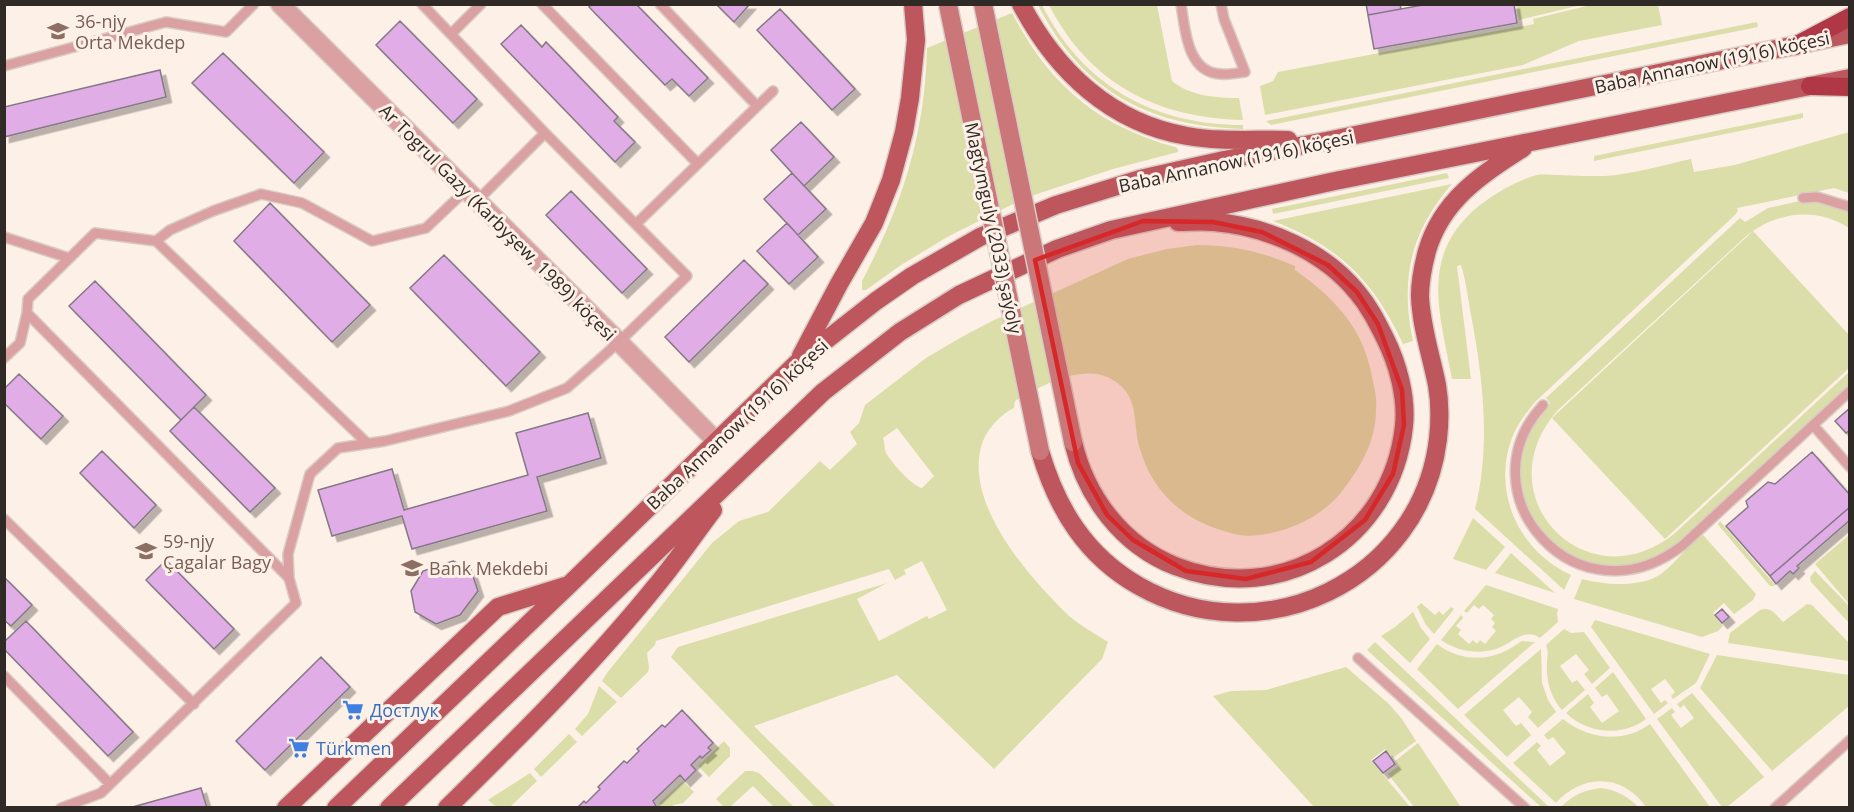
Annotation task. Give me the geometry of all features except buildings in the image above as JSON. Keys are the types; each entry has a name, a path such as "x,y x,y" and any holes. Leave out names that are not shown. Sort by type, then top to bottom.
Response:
{"highway":[{"path":"1795,46 1850,17"},
{"path":"1810,86 1850,87"}],"main road":[{"path":"797,363 874,223 891,180 904,132 910,98 916,40 913,4"},
{"name":"Magtymguly (2033) şaýoly","path":"983,4 1073,442 1086,484 1119,529 1148,552 1167,563 1205,576 1226,579 1246,579 1284,573 1302,567 1329,553 1354,533 1377,503 1393,474 1404,425 1404,409 1397,365 1389,346 1373,315 1346,279 1308,252 1262,232 1238,225 1213,222 1143,221"},
{"path":"1021,4 1040,38 1068,72 1098,100 1134,121 1188,137 1227,140 1326,141"},
{"name":"Magtymguly (2033) şaýoly","path":"948,5 1040,451 1047,474 1068,518 1081,537 1111,567 1130,581 1160,597 1194,608 1251,613 1284,608 1317,598 1346,582 1373,562 1406,523 1423,492 1434,459 1439,424 1437,387 1425,334 1420,296 1423,265 1433,236 1446,212 1482,174 1532,142"},
{"name":"Baba Annanow (1916) köçesi","path":"336,807 570,585 797,363 912,276 980,237 1067,202 1140,180 1224,160 1795,46 1850,33"},
{"name":"Baba Annanow (1916) köçesi","path":"389,807 824,392 900,332 935,309 985,283 1073,243 1143,221 1850,78"},
{"path":"447,807 533,723 600,652 657,585 741,471"},
{"path":"286,807 498,607 570,585"}],"street":[{"name":"Ar Togrul Gazy (Karbyşew, 1989) köçesi","path":"280,4 716,441"}],"lane":[{"path":"4,66 166,22 226,32 254,4"},
{"path":"61,807 101,793 296,603 289,578 288,554 310,474 338,448 509,411 567,388 619,342 687,276 545,133 422,4"},
{"path":"451,34 481,4"},
{"path":"542,4 698,164"},
{"path":"660,4 757,106"},
{"path":"1181,4 1192,56 1211,72 1219,75 1245,72 1224,19 1221,4"},
{"path":"636,224 772,91"},
{"path":"156,242 170,231 213,211 261,194 302,203 372,241 426,228 471,196 545,133"},
{"path":"1803,198 1817,197 1850,207"},
{"path":"4,358 20,343 28,299 95,232 156,242 367,443"},
{"path":"4,237 69,258"},
{"path":"27,313 289,578"},
{"path":"1542,405 1527,427 1520,443 1517,460 1516,477 1524,511 1543,540 1570,560 1603,571 1621,571 1638,569 1670,556 1850,391"},
{"path":"1813,425 1850,467"},
{"path":"4,519 194,704"},
{"path":"1358,658 1525,807"},
{"path":"4,676 110,784"},
{"path":"1775,807 1850,740"}],"highlighted area":[{"path":"1143,221 1213,222 1262,232 1328,265 1357,292 1378,324 1402,390 1404,425 1393,474 1365,520 1311,562 1246,579 1186,571 1133,540 1107,515 1078,463 1035,260"}],"green space":[{"path":"1516,4 1581,4 1581,5 1519,20"},
{"path":"1038,5 1042,5 1078,58 1100,79 1124,95 1180,118 1243,125 1243,129 1177,120 1148,111 1121,98 1097,81 1075,60 1056,35"},
{"path":"1049,5 1157,5 1172,81 1195,93 1213,97 1239,98 1243,120 1211,118 1182,112 1128,91 1084,56 1065,32"},
{"path":"1591,5 1658,5 1662,25 1579,41 1523,65 1265,115 1260,86 1273,81 1278,72 1534,24 1533,19"},
{"path":"1012,13 1042,61 1078,99 1122,127 1175,147 1178,152 1113,169 1025,198 949,236 901,265 866,290 862,290 862,281 889,225 909,169 922,110 927,48"},
{"path":"1757,22 1758,27 1271,125 1266,121"},
{"path":"1803,113 1803,118 1594,161 1594,156"},
{"path":"1849,132 1849,193 1834,188 1737,208 1736,214 1535,402 1518,425 1507,454 1505,475 1507,496 1513,516 1523,534 1552,564 1571,575 1564,590 1475,509 1483,461 1482,387 1466,283 1461,265 1457,266 1471,379 1452,379 1439,308 1438,286 1441,265 1448,244 1461,224 1480,205 1507,187 1537,175 1616,175 1691,159 1694,172 1735,165"},
{"path":"1447,173 1449,178 1273,214 1272,209"},
{"path":"1452,184 1426,220 1412,258 1408,297 1413,341 1403,344 1380,302 1352,268 1317,242 1273,221"},
{"path":"1800,201 1833,205 1849,212 1849,228 1823,217 1796,215 1770,222 1745,237 1558,410 1538,443 1532,475 1538,505 1555,530 1579,548 1608,556 1641,552 1674,534 1849,372 1849,385 1707,518 1668,549 1639,564 1628,566 1601,565 1574,558 1562,551 1544,533 1528,507 1521,476 1521,460 1525,445 1539,416 1550,403 1546,398 1740,218 1745,222 1768,208"},
{"path":"1753,231 1849,335 1849,368 1665,539 1552,418"},
{"path":"1210,245 1259,253 1295,266 1295,270 1324,293 1347,318 1356,332 1369,363 1376,402 1370,445 1346,486 1323,510 1281,531 1255,536 1242,535 1209,526 1195,519 1182,511 1161,490 1152,478 1140,449 1132,403 1128,394 1113,380 1102,375 1076,375 1050,383 1015,401 1014,408 996,422 983,441 979,464 981,487 989,511 1017,558 1051,598 1072,618 1108,642 1102,659 994,769 897,675 754,726 836,807 815,807 671,657 678,647 887,583 857,599 879,641 927,616 929,619 947,610 922,561 904,570 906,574 895,580 889,569 656,641 647,653 648,672 621,698 602,681 712,543 739,521 768,512 820,461 830,470 857,444 850,432 859,423 865,405 926,358 992,321 1128,259 1167,249","holes":["897,428 934,476 922,488 913,483 897,468 886,453 883,438"]},
{"path":"1473,518 1505,547 1486,570 1453,559"},
{"path":"1720,521 1774,586 1770,586 1719,526"},
{"path":"1703,535 1756,594 1753,600 1734,614 1724,603 1713,613 1723,626 1718,631 1702,637 1574,599 1582,579 1622,584 1643,582 1653,578 1666,570"},
{"path":"1849,535 1849,604 1815,564"},
{"path":"1511,553 1555,593 1495,573"},
{"path":"1815,571 1849,606 1849,623 1811,582 1810,577"},
{"path":"1486,585 1558,609 1558,622 1540,638 1534,635 1523,635 1502,647 1489,651 1467,651 1441,640 1461,615 1463,618 1456,626 1461,630 1458,634 1469,644 1473,640 1477,644 1480,640 1485,644 1496,631 1492,627 1495,623 1491,619 1494,615 1483,605 1479,609 1474,605 1467,613 1464,611"},
{"path":"1421,603 1435,615 1439,611 1443,615 1451,607 1454,609 1434,634 1426,625 1417,607"},
{"path":"1807,604 1812,605 1849,643 1849,661 1728,643 1730,633 1760,610 1770,610 1783,622"},
{"path":"1413,612 1430,639 1410,663 1381,636"},
{"path":"1595,620 1710,654 1696,683 1673,699 1671,696 1675,692 1665,679 1651,689 1661,703 1665,700 1668,703 1654,714 1591,627"},
{"path":"1564,629 1571,633 1584,632 1610,668 1592,684 1584,674 1589,670 1576,654 1560,666 1572,683 1577,680 1585,690 1562,710 1552,695 1548,683 1546,645"},
{"path":"1522,641 1535,642 1458,709 1417,669 1437,644 1452,653 1476,658 1493,656"},
{"path":"1375,642 1549,807 1541,807 1367,650"},
{"path":"1541,649 1542,683 1548,700 1556,712 1538,728 1528,717 1532,712 1519,697 1503,710 1516,726 1521,723 1531,735 1507,757 1464,715"},
{"path":"1717,655 1849,675 1849,706 1772,771 1700,688"},
{"path":"1346,667 1389,704 1416,741 1393,758 1385,749 1371,760 1410,807 1314,807 1213,696 1231,691 1266,690"},
{"path":"1613,672 1646,719 1626,729 1605,731 1584,725 1566,713 1588,694 1594,703 1590,707 1602,723 1619,711 1607,694 1602,697 1595,688"},
{"path":"599,686 617,702 582,736 575,729 588,714"},
{"path":"1692,693 1764,777 1727,807 1722,807 1657,719 1672,708 1675,712 1671,715 1681,728 1694,718 1684,705 1680,708 1677,704"},
{"path":"1563,719 1583,731 1605,736 1628,734 1650,724 1710,807 1646,807 1626,788 1602,781 1578,786 1556,803 1513,763 1537,742 1541,746 1537,750 1550,766 1566,753 1553,737 1548,740 1544,735"},
{"path":"569,734 577,742 541,777 534,769"},
{"path":"724,741 730,748 730,756 709,777 698,766"},
{"path":"1418,743 1461,807 1414,807 1388,774 1399,766 1395,761"},
{"path":"745,771 759,773 794,807 774,807 753,786 730,807 724,807 716,799"},
{"path":"530,773 537,781 510,807 496,807 488,800"},
{"path":"683,781 694,792 683,803 663,807 659,803"},
{"path":"1601,788 1621,794 1638,807 1561,807 1579,794"}],"place":[{"name":"36-njy Orta Mekdep","path":"58,31"},
{"name":"59-njy Çagalar Bagy","path":"146,551"},
{"name":"Bank Mekdebi","path":"412,568"},
{"name":"Достлук","path":"353,710"},
{"name":"Türkmen","path":"299,748"}]}
